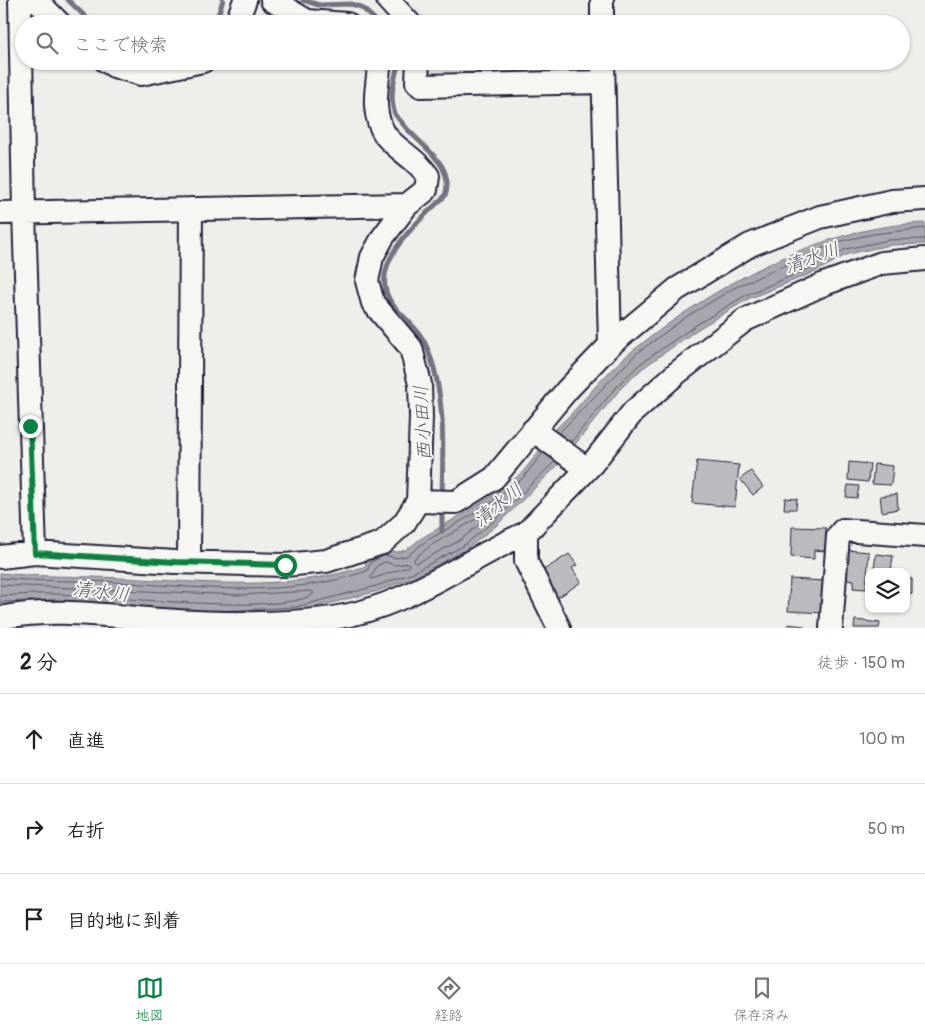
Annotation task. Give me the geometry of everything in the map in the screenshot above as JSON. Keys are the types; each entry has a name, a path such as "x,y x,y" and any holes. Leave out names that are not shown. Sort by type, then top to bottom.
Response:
{"street":[{"path":"20,0 20,15"},
{"path":"36,0 51,15"},
{"path":"239,15 245,0"},
{"path":"272,0 297,15"},
{"path":"388,0 402,15"},
{"path":"602,0 602,15"},
{"path":"21,70 35,553"},
{"path":"128,70 142,74 161,70"},
{"path":"0,558 35,553 189,562 285,565 326,561 382,543 404,523 418,500 422,417 418,368 410,348 373,303 367,281 372,257 383,237 406,205 426,190 428,176 420,165 387,136 376,114 379,70"},
{"path":"418,70 417,82 422,86 603,72 610,345"},
{"path":"418,500 456,502 494,478 533,430 610,345 677,289 750,245 820,217 892,202 925,199"},
{"path":"0,213 406,205"},
{"path":"189,562 191,209"},
{"path":"0,618 28,612 86,612 162,620 239,623 334,618 386,603 430,586 502,544 526,533 586,469 633,412 677,373 745,320 824,284 882,263 925,259"},
{"path":"533,430 586,469"},
{"path":"830,628 838,536 843,530 925,536"},
{"path":"526,533 526,560 558,628"}],"water":[{"name":"清水川","path":"925,223 925,244 890,245 848,254 817,271 748,299 698,329 643,368 622,387 558,465 496,526 465,550 412,578 378,591 297,612 234,616 0,607 0,573 213,583 275,582 336,574 366,566 365,562 368,557 386,549 398,552 403,551 484,501 517,477 555,430 618,364 666,325 700,303 771,263 808,247 847,235 886,227"}],"building":[{"path":"697,461 739,465 735,507 692,503"},
{"path":"849,462 870,464 868,482 848,480"},
{"path":"874,464 893,466 891,485 872,484"},
{"path":"751,471 763,487 753,495 740,479"},
{"path":"848,485 859,486 857,498 846,497"},
{"path":"897,494 898,509 882,512 880,496"},
{"path":"785,498 797,499 796,509 784,509"},
{"path":"792,527 826,528 825,551 814,550 814,559 791,557"},
{"path":"847,550 869,552 868,568 865,568 865,589 853,588 854,580 845,579"},
{"path":"569,554 577,565 572,568 581,582 556,599 539,573"},
{"path":"876,554 893,556 891,568 874,568"},
{"path":"790,579 825,581 824,613 788,611"},
{"path":"910,579 912,579 912,594 910,594"},
{"path":"855,620 880,623 879,628 854,628"},
{"path":"788,624 804,626 803,628 788,628"}],"waterway":[{"name":"西小田川","path":"68,0 84,15"},
{"name":"西小田川","path":"218,15 223,0"},
{"name":"西小田川","path":"303,0 319,5 351,4 361,7 370,15"},
{"name":"西小田川","path":"397,70 392,92 395,113 441,165 447,185 445,196 422,217 398,245 385,275 386,290 393,305 413,326 425,343 434,367 441,404 442,496"},
{"name":"西小田川","path":"442,507 442,531"}],"route":[{"path":"30,426 35,553 175,562 285,565"}]}
